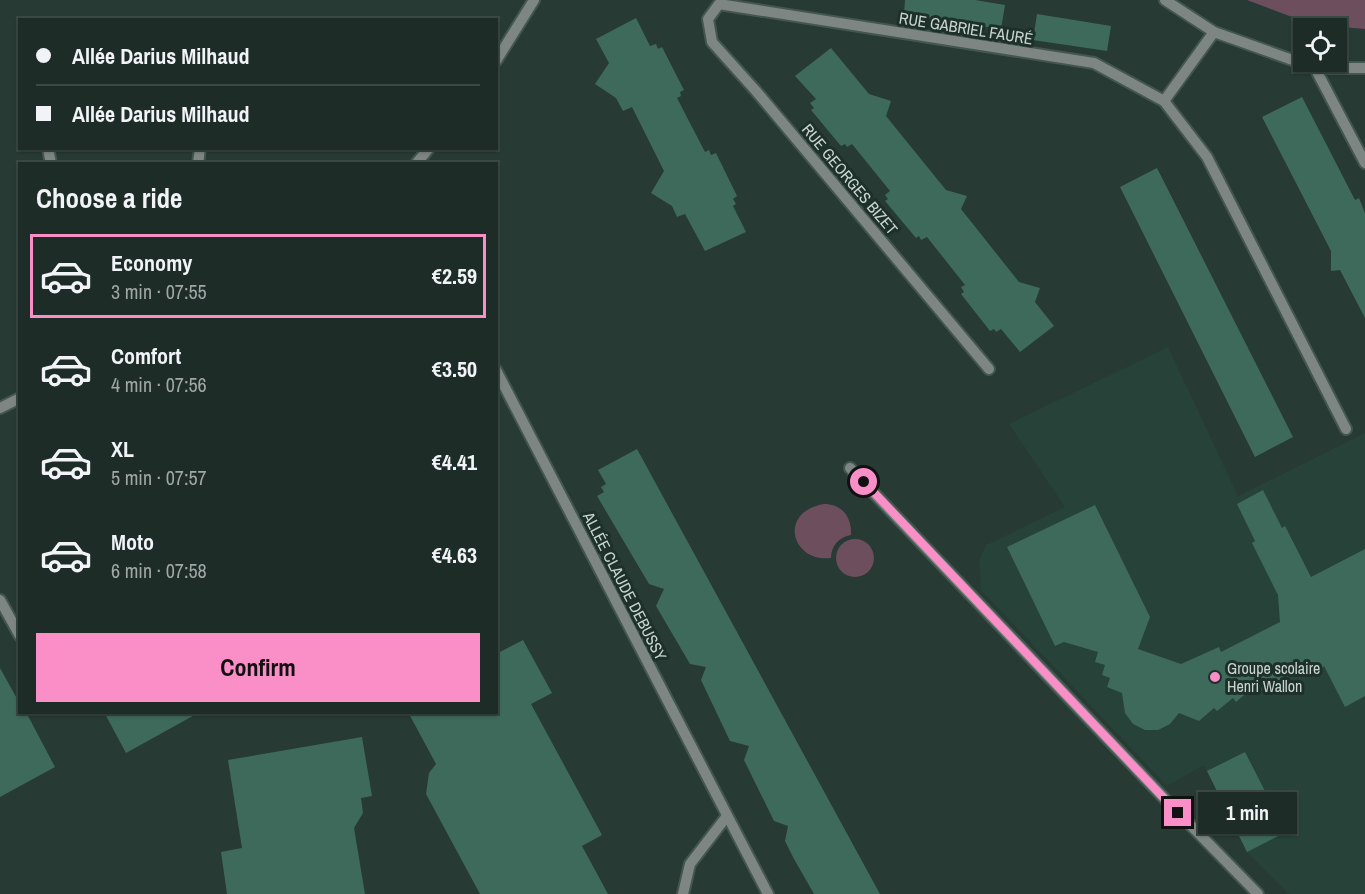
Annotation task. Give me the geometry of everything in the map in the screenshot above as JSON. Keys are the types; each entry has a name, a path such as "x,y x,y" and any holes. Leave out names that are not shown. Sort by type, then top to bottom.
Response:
{"street":[{"path":"498,58 534,0"},
{"path":"1165,0 1214,32 1293,60"},
{"name":"RUE GABRIEL FAURÉ","path":"719,4 1094,63 1164,101 1207,157 1346,429"},
{"name":"RUE GEORGES BIZET","path":"719,4 708,19 712,42 989,369"},
{"path":"1164,101 1214,32"},
{"path":"1347,68 1365,68"},
{"path":"1317,72 1365,163"},
{"path":"418,162 427,150"},
{"name":"ALLÉE CLAUDE DEBUSSY","path":"498,374 768,894"},
{"path":"0,408 18,399"},
{"path":"850,468 1258,894"},
{"path":"0,600 18,632"},
{"path":"683,894 690,864 727,816"}],"shaded area":[{"path":"1247,0 1365,0 1365,29 1347,27 1347,18 1295,18"},
{"name":"Groupe scolaire Henri Wallon","path":"1168,347 1238,496 1365,433 1365,894 1289,894 1247,852 1204,765 1167,786 981,590 979,561 986,545 1065,507 1009,424"},
{"path":"824,504 841,509 848,517 851,528 851,535 839,540 834,546 831,558 807,553 799,545 795,536 795,526 800,517 809,509"},
{"path":"855,539 869,544 874,558 869,572 855,577 841,572 836,558 841,544"}],"building":[{"path":"905,0 975,0 1005,5 1001,29 904,15"},
{"path":"1037,14 1111,26 1107,51 1033,40"},
{"path":"636,18 650,46 656,44 658,49 662,47 684,90 677,98 705,152 709,150 711,155 716,153 737,196 733,199 736,204 733,206 746,232 705,251 685,214 677,217 672,206 651,193 664,171 632,107 623,111 616,98 595,84 609,63 596,39"},
{"path":"831,48 869,94 891,101 886,116 946,190 967,196 961,209 1019,282 1040,288 1035,302 1054,326 1020,352 1001,329 996,332 994,329 990,331 961,294 964,292 961,287 965,285 927,237 921,240 919,236 916,238 885,201 888,199 885,195 890,191 852,144 847,147 845,144 841,146 811,110 814,108 810,103 816,99 795,76"},
{"path":"1302,97 1355,200 1359,198 1365,213 1365,318 1340,270 1331,271 1331,251 1262,117"},
{"path":"1157,168 1293,437 1255,457 1120,187"},
{"path":"637,449 880,894 814,894 794,859 785,841 788,826 774,821 744,760 749,746 730,741 701,680 706,667 690,664 656,606 664,589 649,584 597,496 604,492 601,487 606,484 598,470"},
{"path":"1263,490 1282,528 1285,526 1311,577 1365,549 1365,696 1345,707 1324,666 1315,675 1306,667 1255,693 1251,689 1236,702 1233,698 1217,711 1214,708 1199,721 1179,713 1170,724 1158,730 1145,730 1133,724 1125,713 1122,693 1107,687 1110,678 1102,675 1105,665 1095,662 1098,652 1064,642 1055,646 1007,547 1095,505 1150,617 1138,649 1181,664 1219,647 1221,652 1280,622 1278,595 1252,543 1255,541 1237,504"},
{"path":"523,640 552,693 531,704 602,835 582,846 608,894 480,894 426,794 429,773 436,764 409,714 498,714 498,653"},
{"path":"0,668 18,700 18,714 27,714 55,767 0,797"},
{"path":"105,714 196,714 126,753"},
{"path":"362,737 372,796 361,798 363,813 354,828 365,894 227,894 221,852 242,848 228,760"},
{"path":"1245,752 1286,832 1247,852 1207,771"}],"place":[{"name":"Groupe scolaire Henri Wallon","path":"1215,677"}],"route":[{"path":"864,482 1178,813"}]}
